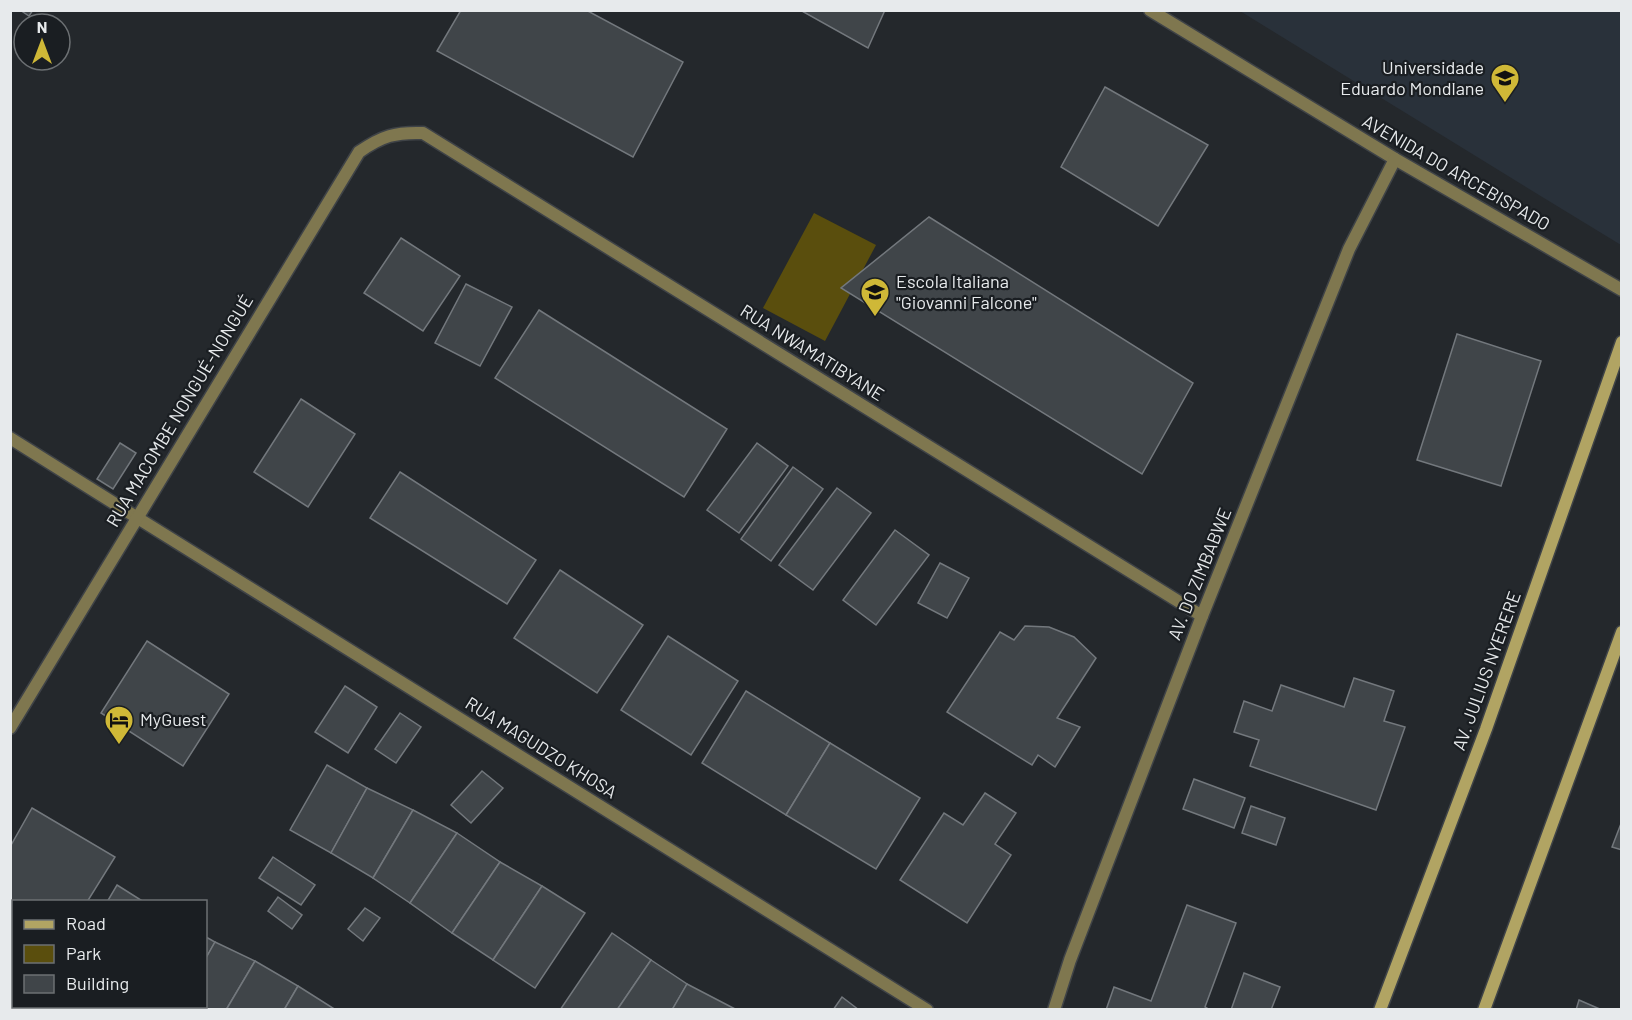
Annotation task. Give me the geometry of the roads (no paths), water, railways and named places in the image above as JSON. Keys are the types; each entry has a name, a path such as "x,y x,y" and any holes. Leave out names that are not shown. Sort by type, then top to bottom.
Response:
{"main road":[{"name":"AV. JULIUS NYERERE","path":"1380,1010 1486,729 1622,342"},
{"path":"1484,1010 1622,632"}],"street":[{"name":"AVENIDA DO ARCEBISPADO","path":"1150,10 1395,159 1622,290"},
{"name":"RUA MACOMBE NONGUÉ-NONGUÉ","path":"10,728 358,152 376,141 399,132"},
{"name":"RUA NWAMATIBYANE","path":"399,132 423,134 1202,616"},
{"name":"AV. DO ZIMBABWE","path":"1054,1010 1070,960 1202,616 1349,249 1395,159"},
{"name":"RUA MAGUDZO KHOSA","path":"10,438 927,1010"}],"place":[{"name":"Universidade Eduardo Mondlane","path":"1505,104"},
{"name":"Escola Italiana \"Giovanni Falcone\"","path":"875,318"},
{"name":"MyGuest","path":"119,746"}]}
